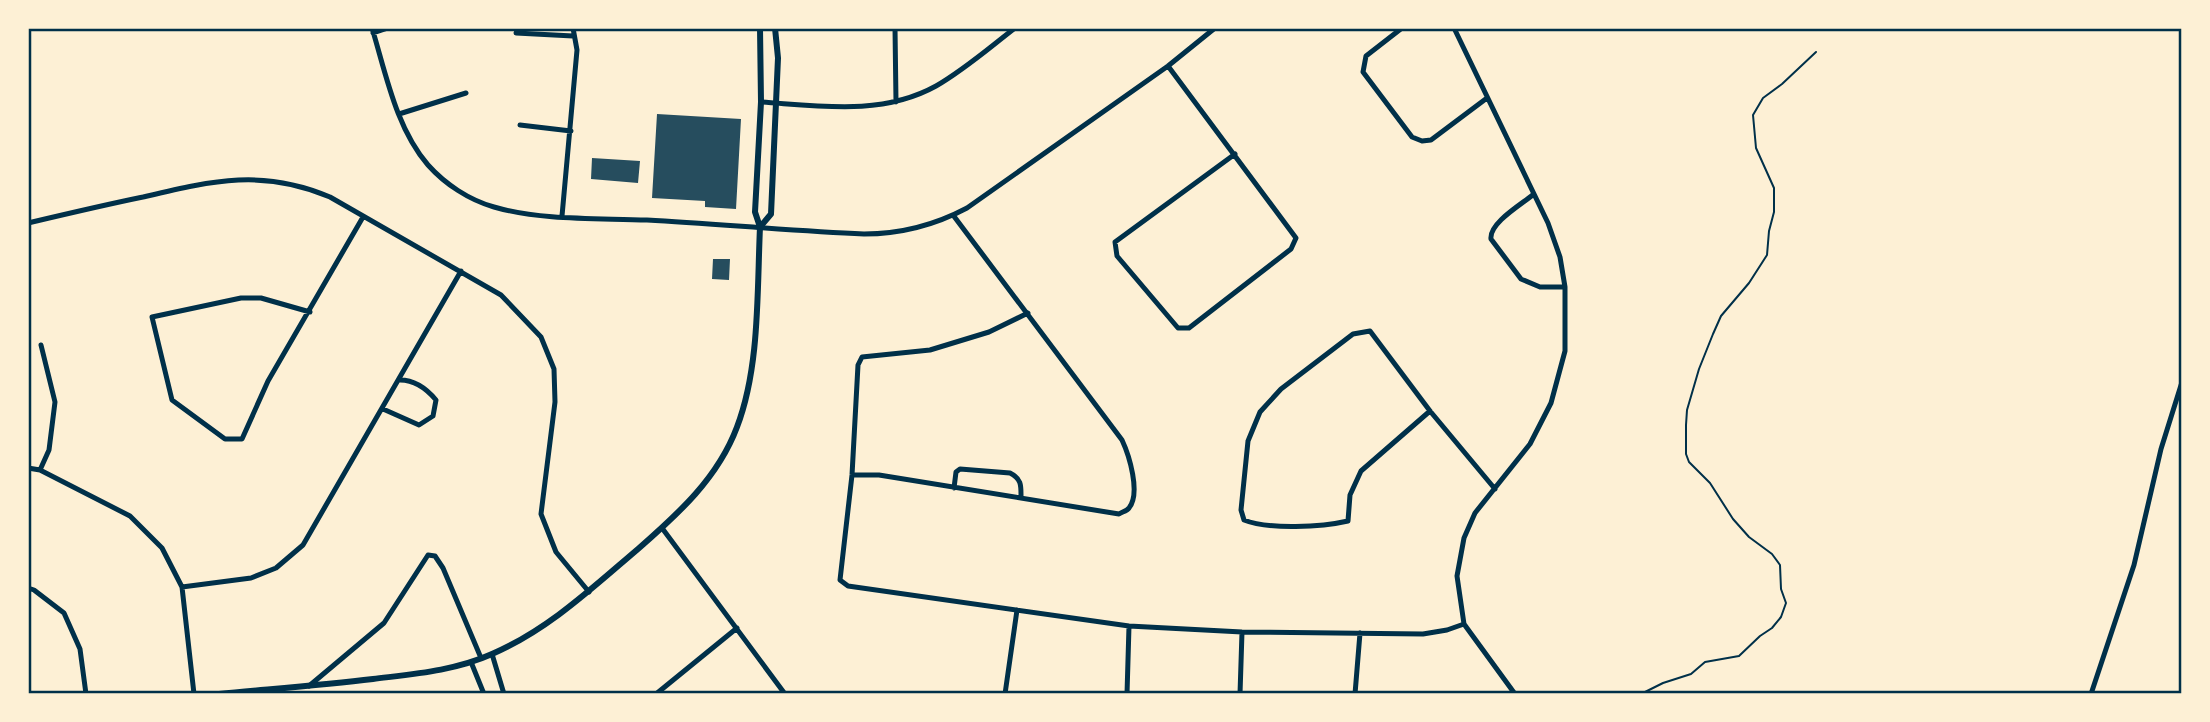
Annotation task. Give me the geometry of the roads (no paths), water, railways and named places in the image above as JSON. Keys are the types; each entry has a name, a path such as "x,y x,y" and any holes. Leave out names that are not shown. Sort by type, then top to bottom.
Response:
{"street":[{"path":"388,28 373,30 399,114 413,144 429,166 468,196 494,207 562,216 878,234 911,230 953,215 978,201 1168,66 1215,28"},
{"path":"562,216 577,50 573,28"},
{"path":"219,694 421,673 471,662 492,654 550,622 589,592 662,528 698,492 730,444 745,404 753,351 760,227 755,212 761,102 760,28"},
{"path":"760,227 771,214 778,58 775,28"},
{"path":"895,28 896,102"},
{"path":"761,102 859,107 896,102 945,81 1015,28"},
{"path":"1402,28 1366,55 1362,64 1363,72 1412,137 1422,141 1431,140 1487,98"},
{"path":"1454,28 1534,194 1556,246 1565,287 1565,351 1551,403 1530,444 1475,513 1464,538 1457,576 1464,624 1515,694"},
{"path":"516,33 573,36"},
{"path":"1168,66 1235,154 1296,238 1291,249 1189,328 1178,328 1118,256 1115,242 1235,154"},
{"path":"399,114 466,93"},
{"path":"520,125 571,131"},
{"path":"28,223 202,183 234,179 274,180 330,197 501,295 541,337 554,369 555,402 541,514 556,552 589,592"},
{"path":"1534,194 1494,226 1490,239 1521,279 1540,287 1565,287"},
{"path":"852,475 879,475 1119,514 1129,508 1133,495 1131,459 1122,440 953,215"},
{"path":"310,312 261,298 241,298 152,317 172,400 225,439 242,439 268,381 310,312 363,218"},
{"path":"182,587 251,578 276,568 303,545 461,271"},
{"path":"1028,313 989,332 930,350 862,357 858,365 852,475 840,580 848,586 1129,626 1242,632 1423,634 1464,624"},
{"path":"1430,411 1361,471 1350,495 1348,522 1325,526 1255,524 1244,520 1241,510 1248,441 1259,412 1281,389 1353,334 1370,331 1430,411 1495,489"},
{"path":"40,470 49,450 55,401 41,345"},
{"path":"383,409 419,425 433,416 436,400 430,392 411,380 399,380"},
{"path":"2091,694 2134,565 2161,449 2182,382"},
{"path":"28,468 40,470 130,516 162,548 182,587 194,694"},
{"path":"954,488 956,472 960,470 1010,473 1017,476 1021,484 1021,498"},
{"path":"662,528 785,694"},
{"path":"309,686 384,623 428,555 435,556 443,568 481,658"},
{"path":"28,589 34,590 64,612 80,649 86,694"},
{"path":"1005,694 1017,610"},
{"path":"1127,694 1129,626"},
{"path":"656,694 737,628"},
{"path":"1240,694 1242,632"},
{"path":"1355,694 1360,633"},
{"path":"492,654 504,694"},
{"path":"471,662 484,694"}]}
